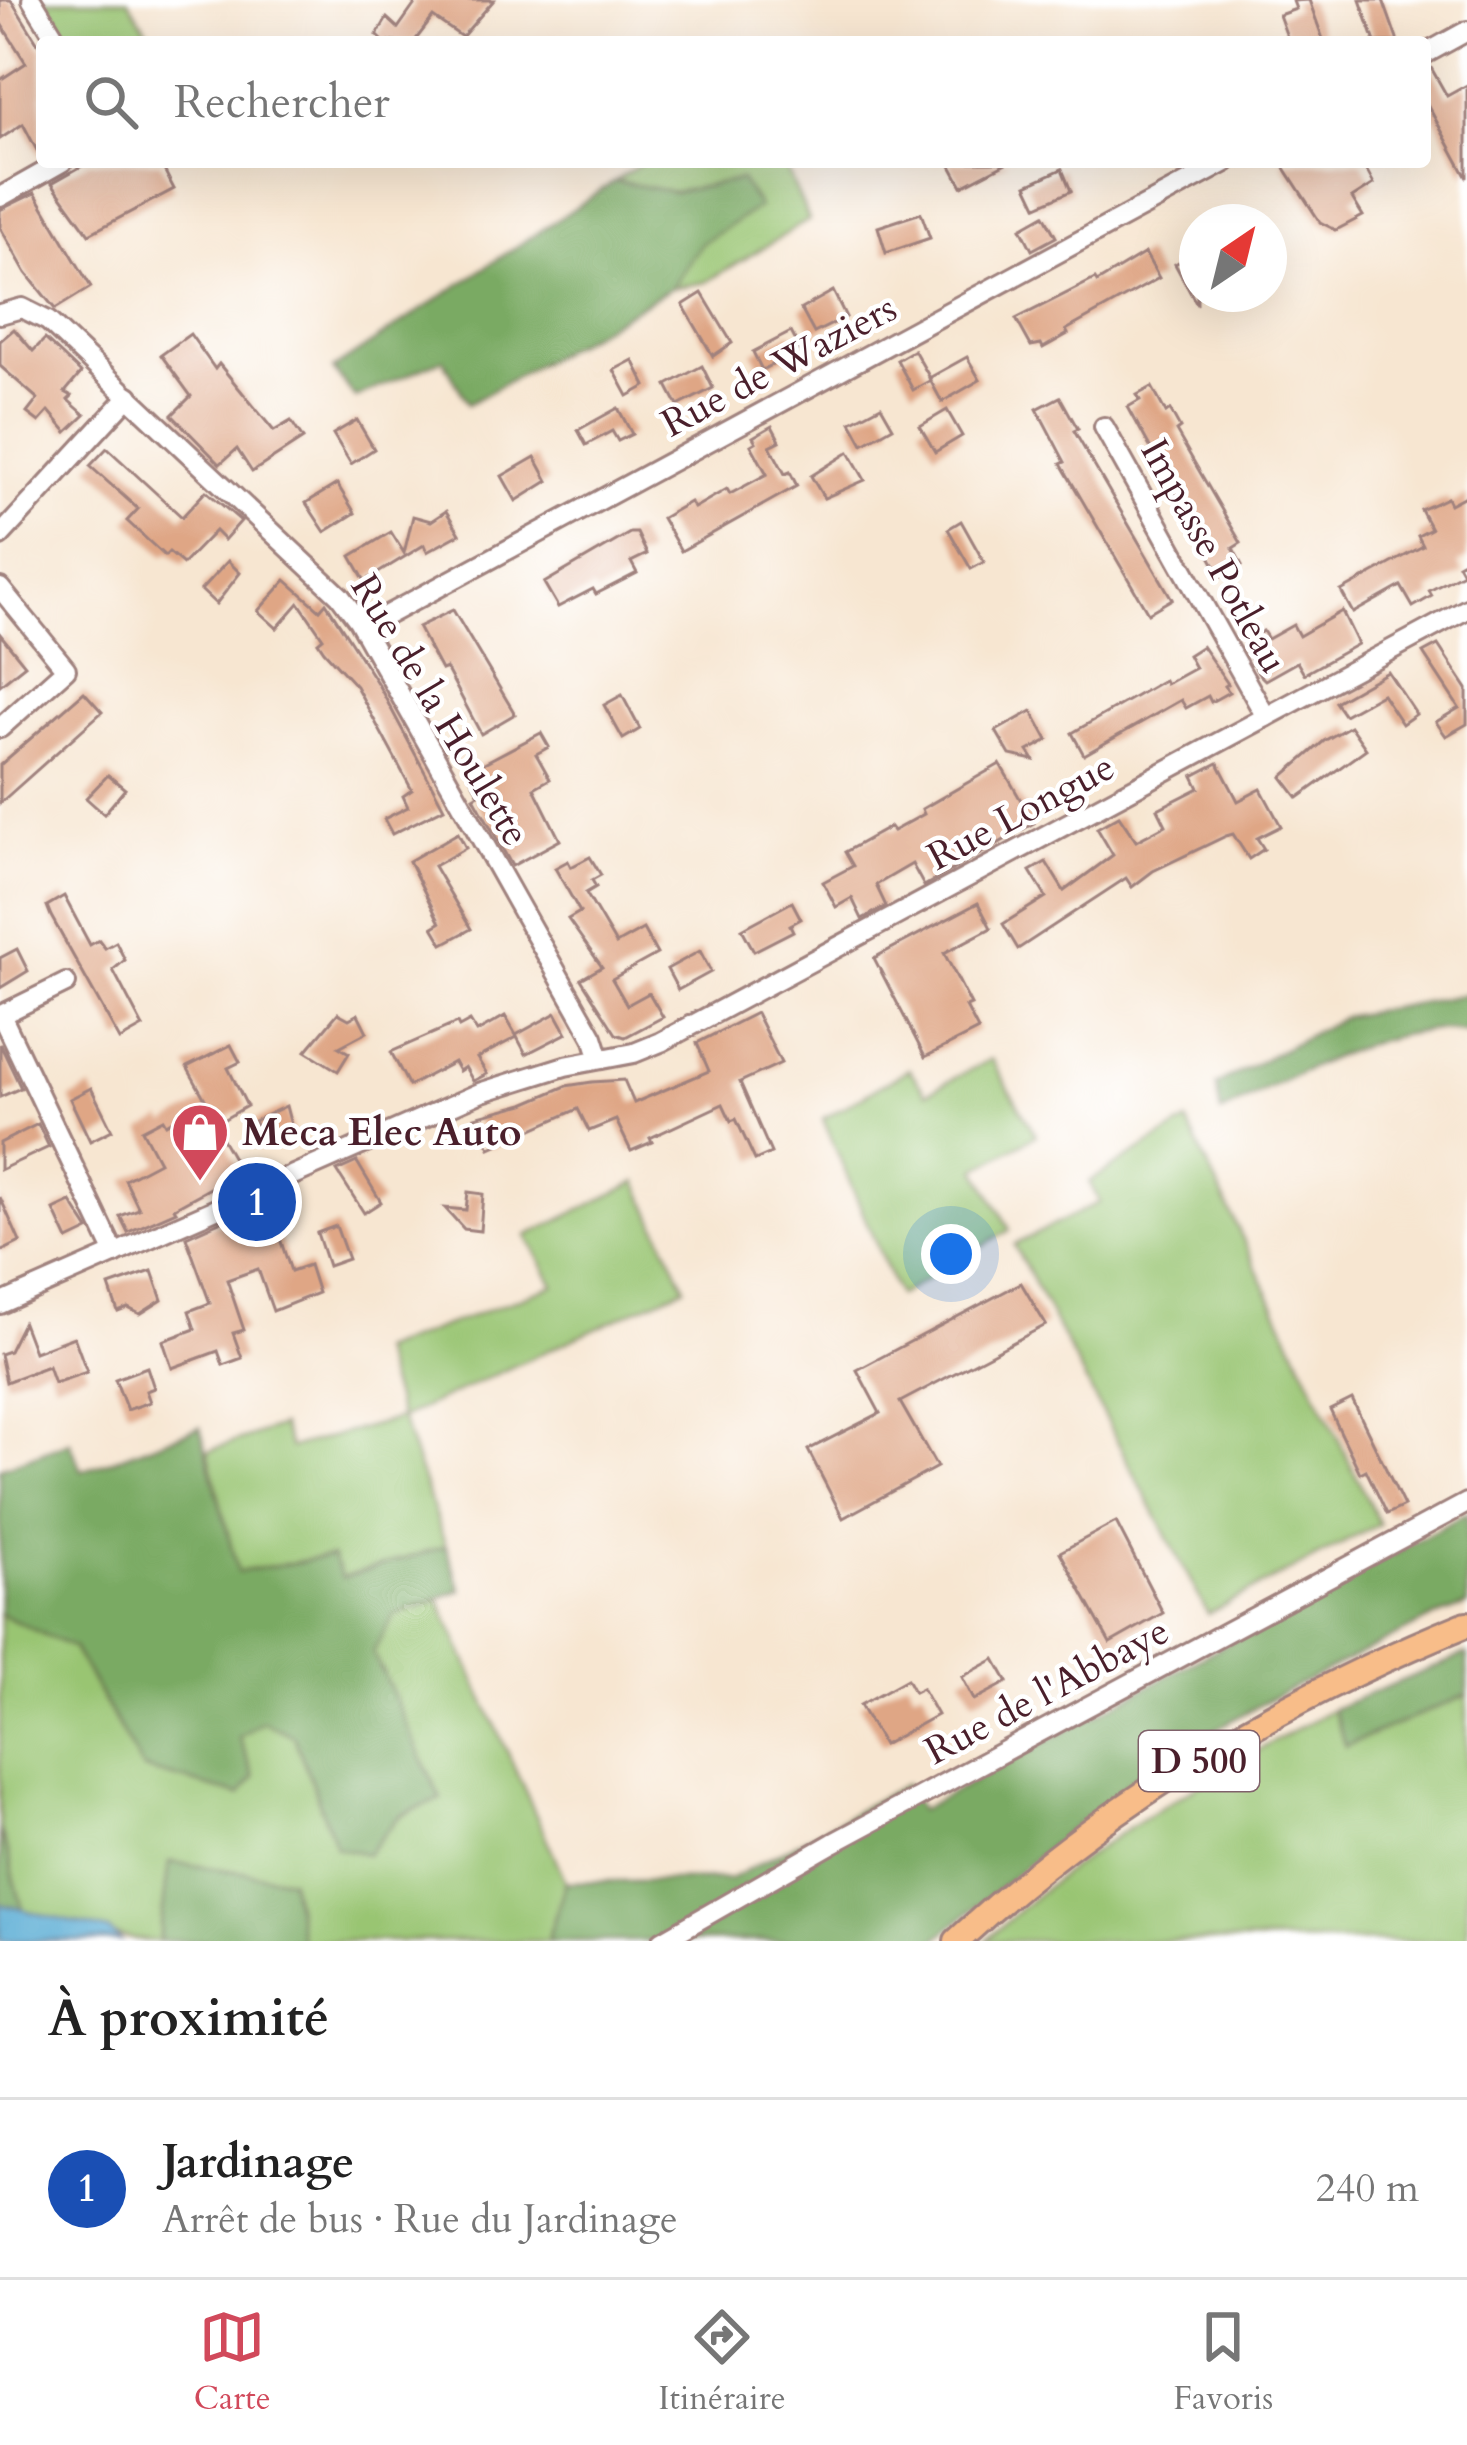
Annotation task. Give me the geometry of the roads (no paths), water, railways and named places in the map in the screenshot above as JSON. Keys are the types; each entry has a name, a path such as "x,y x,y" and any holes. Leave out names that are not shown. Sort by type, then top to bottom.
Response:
{"main road":[{"name":"D 500","path":"957,1941 1071,1848 1204,1757 1324,1689 1467,1624"}],"street":[{"path":"32,0 54,36"},
{"path":"1431,51 1467,31"},
{"path":"0,197 51,168"},
{"name":"Rue de Waziers","path":"363,628 1215,168"},
{"name":"Rue de la Houlette","path":"2,313 22,308 40,314 315,569 363,628 593,1037 600,1059"},
{"path":"0,536 129,396"},
{"name":"Impasse Potleau","path":"1103,427 1266,717"},
{"path":"0,588 66,669 0,728"},
{"name":"Rue Longue","path":"0,1304 482,1092 634,1053 680,1033 1467,608"},
{"path":"66,983 1,1015 115,1253"},
{"name":"Rue de l'Abbaye","path":"662,1941 1467,1503"}],"water":[{"path":"0,1904 109,1931 121,1941 0,1941"}],"place":[{"name":"Meca Elec Auto","path":"200,1183"},
{"name":"Jardinage","path":"257,1202"}]}
